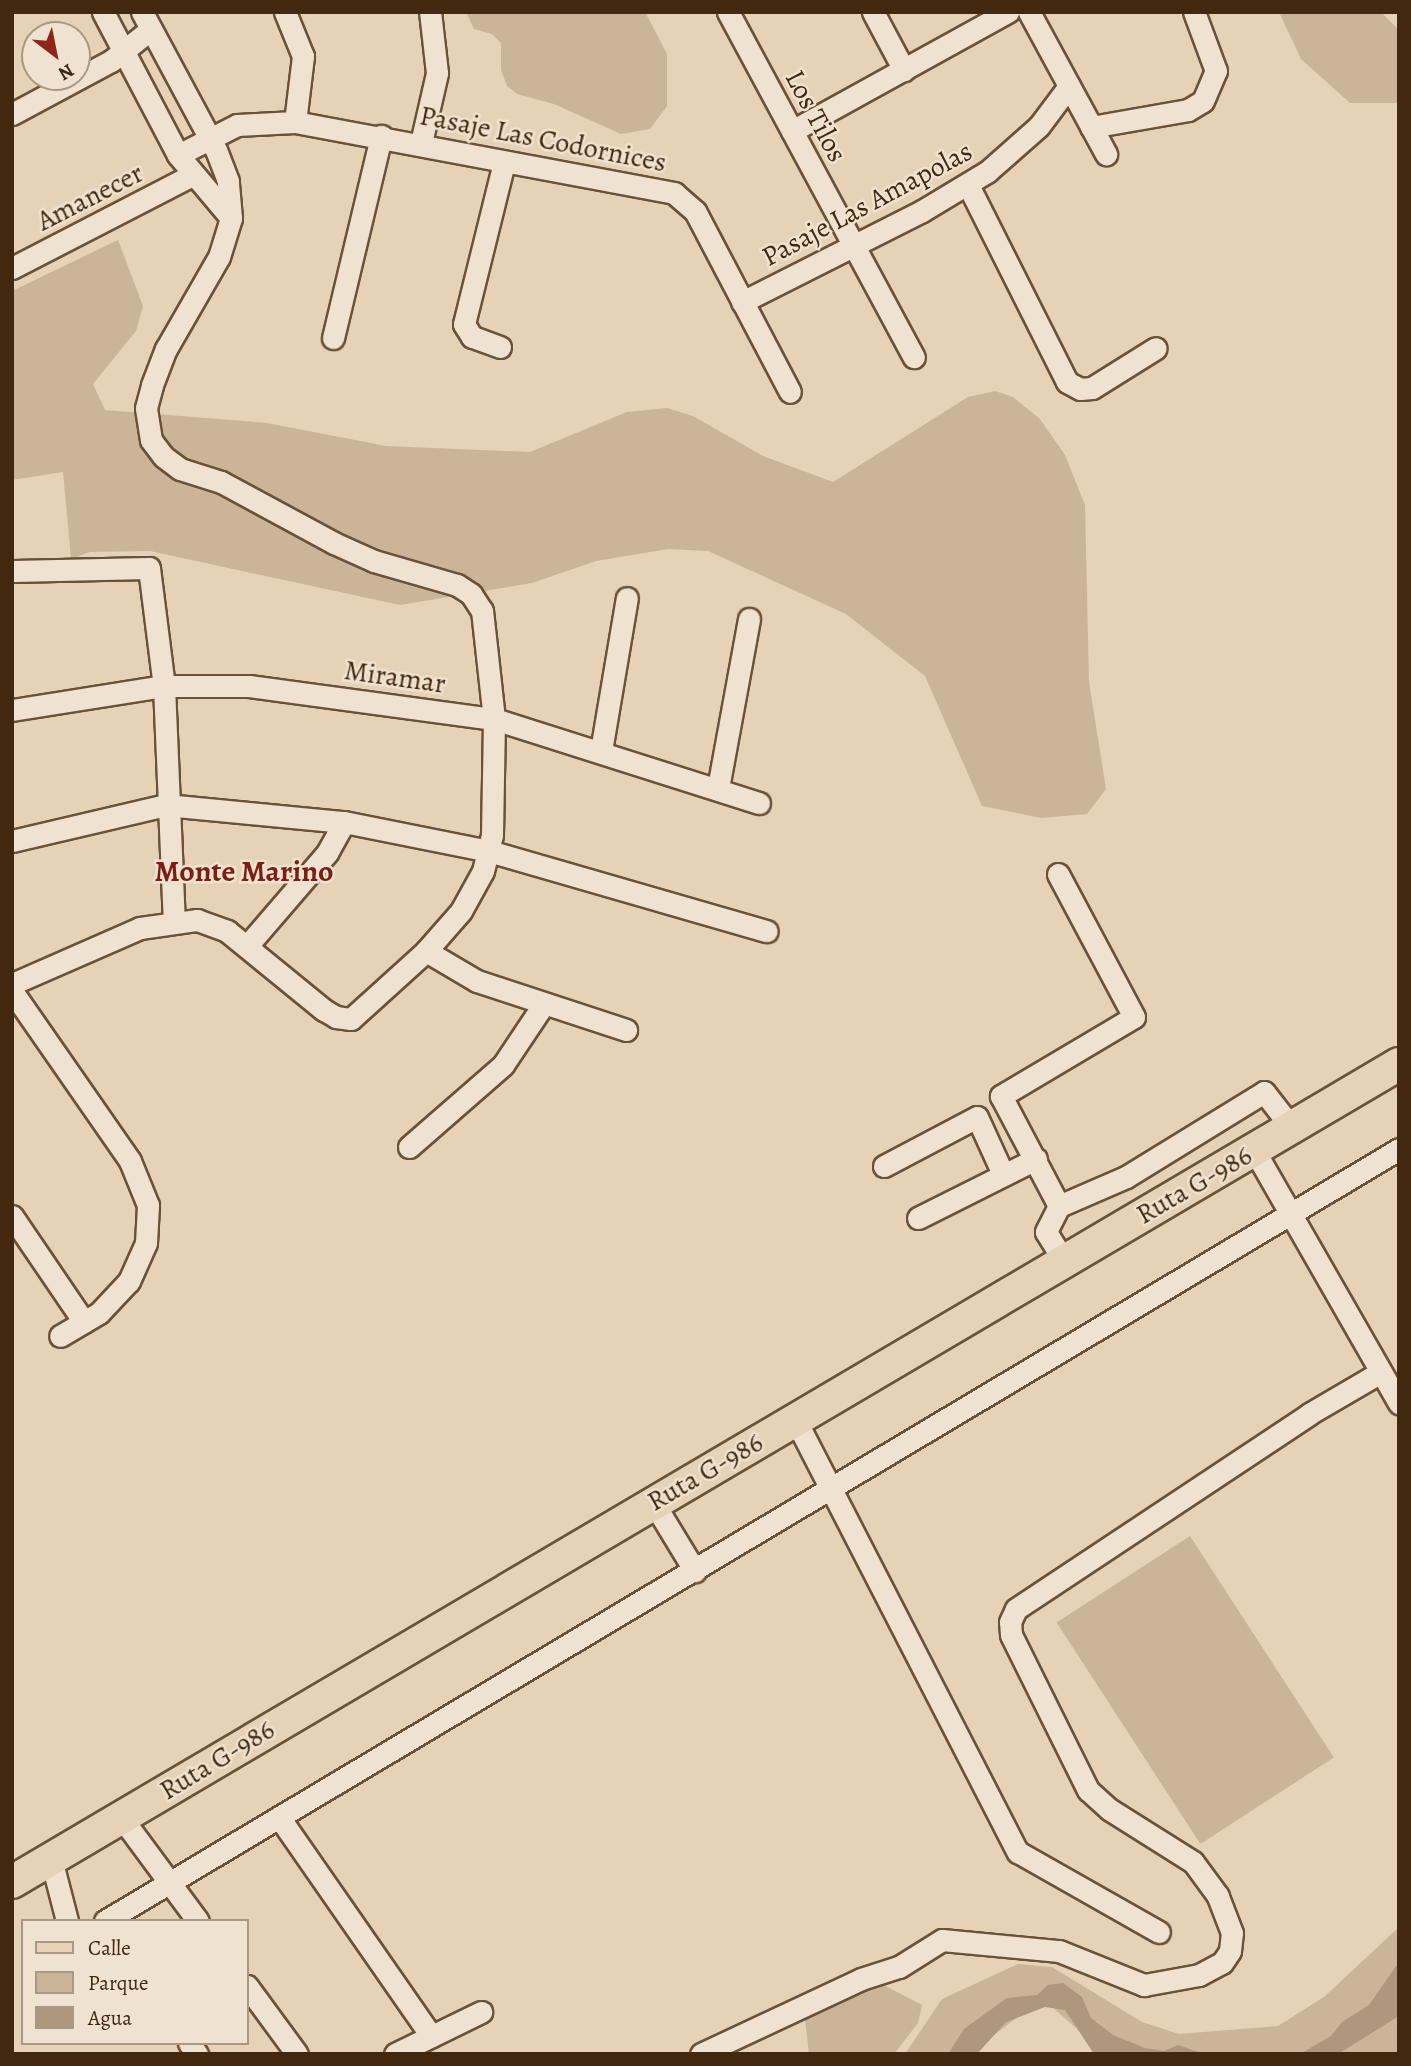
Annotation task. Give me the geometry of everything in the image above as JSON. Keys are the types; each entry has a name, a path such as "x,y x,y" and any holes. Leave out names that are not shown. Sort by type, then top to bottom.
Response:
{"main road":[{"name":"Ruta G-986","path":"12,1882 1398,1065"}],"street":[{"path":"103,12 178,155 192,175 231,218"},
{"path":"285,12 303,56 295,122"},
{"path":"421,143 437,73 430,12"},
{"name":"Los Tilos","path":"728,12 914,357"},
{"path":"873,12 904,69"},
{"path":"792,131 1008,12"},
{"path":"1091,127 1188,110 1203,101 1216,71 1194,12"},
{"path":"1035,14 1069,86 1106,154"},
{"path":"12,114 124,52 147,21 209,137 228,181 231,218 219,257 166,349 152,385 146,408 151,440 163,456 180,469 221,482 374,561 457,585 471,594 482,611 494,719 496,789 489,851 469,898 426,951 351,1019 336,1017 324,1010 218,925 174,920 116,936 12,984"},
{"name":"Pasaje Las Amapolas","path":"742,302 968,185 1022,144 1069,86"},
{"name":"Pasaje Las Codornices","path":"178,155 209,137 249,121 295,122 421,143 682,197 695,211 790,392"},
{"path":"333,338 381,136"},
{"path":"500,347 472,337 464,324 505,162"},
{"name":"Amanecer","path":"12,268 192,175"},
{"path":"968,185 1067,382 1080,389 1092,388 1156,348"},
{"path":"12,571 149,568 164,686 166,805 174,920"},
{"path":"601,751 628,598"},
{"path":"718,788 749,619"},
{"name":"Miramar","path":"12,710 164,686 249,686 494,719 718,788 758,803"},
{"path":"12,841 166,805 344,822 489,851 767,931"},
{"path":"247,946 327,853 344,822"},
{"path":"1058,874 1134,1017 1001,1096 1059,1206"},
{"path":"426,951 477,981 626,1030"},
{"path":"12,991 130,1161 148,1205 148,1232 136,1268 110,1303 60,1336"},
{"path":"409,1147 503,1065 544,1005"},
{"path":"1064,1261 1046,1232 1059,1206 1126,1177 1264,1092 1292,1128"},
{"path":"884,1166 976,1117 1003,1174"},
{"path":"108,1919 1399,1149"},
{"path":"1254,1150 1399,1404"},
{"path":"918,1218 1036,1159"},
{"path":"12,1216 84,1322"},
{"path":"701,2054 861,1979 899,1967 942,1940 1071,1953 1144,1985 1199,1975 1222,1963 1233,1933 1210,1882 1193,1862 1109,1809 1088,1790 1012,1635 1010,1622 1016,1609 1309,1414 1381,1372"},
{"path":"795,1419 1018,1852 1159,1932"},
{"path":"653,1502 695,1571"},
{"path":"121,1817 197,1919"},
{"path":"279,1817 431,2036"},
{"path":"51,1859 66,1919"},
{"path":"248,1987 297,2054"},
{"path":"395,2054 481,2012"}],"green space":[{"path":"466,12 645,12 667,54 667,106 650,129 621,134 554,104 517,94 507,86 501,70 501,43 492,34 474,29"},
{"path":"1279,12 1381,12 1399,30 1399,103 1350,103 1301,59"},
{"path":"118,240 143,306 136,331 93,384 105,410 267,423 386,446 530,452 627,412 667,408 693,416 763,456 833,482 968,397 995,391 1013,397 1040,419 1065,455 1085,505 1089,682 1106,789 1087,814 1041,818 982,806 925,676 846,614 708,551 668,549 596,561 532,583 400,605 150,551 90,552 71,559 63,472 12,480 12,291"},
{"path":"1190,1536 1334,1757 1200,1844 1057,1623"},
{"path":"1399,1927 1399,1992 1306,2054 1106,2054 1052,2007 1032,2006 969,2054 905,2054 942,1999 1018,1964 1052,1967 1142,2022 1179,2034 1278,2026 1324,1997"},
{"path":"876,1981 922,2005 918,2023 894,2054 809,2054 805,2019"},
{"path":"1399,2016 1399,2054 1338,2054 1360,2039"}],"water":[{"path":"1399,1962 1399,2016 1338,2054 1300,2054 1331,2036 1342,2022 1369,2005"},
{"path":"1063,1983 1082,1997 1091,2018 1113,2035 1145,2048 1164,2051 1178,2045 1204,2054 1094,2054 1065,2010 1045,2007 1006,2022 977,2054 948,2054 964,2029 1007,1998 1037,1995 1048,1985"}],"district":[{"name":"Monte Marino","path":"244,871"}]}
